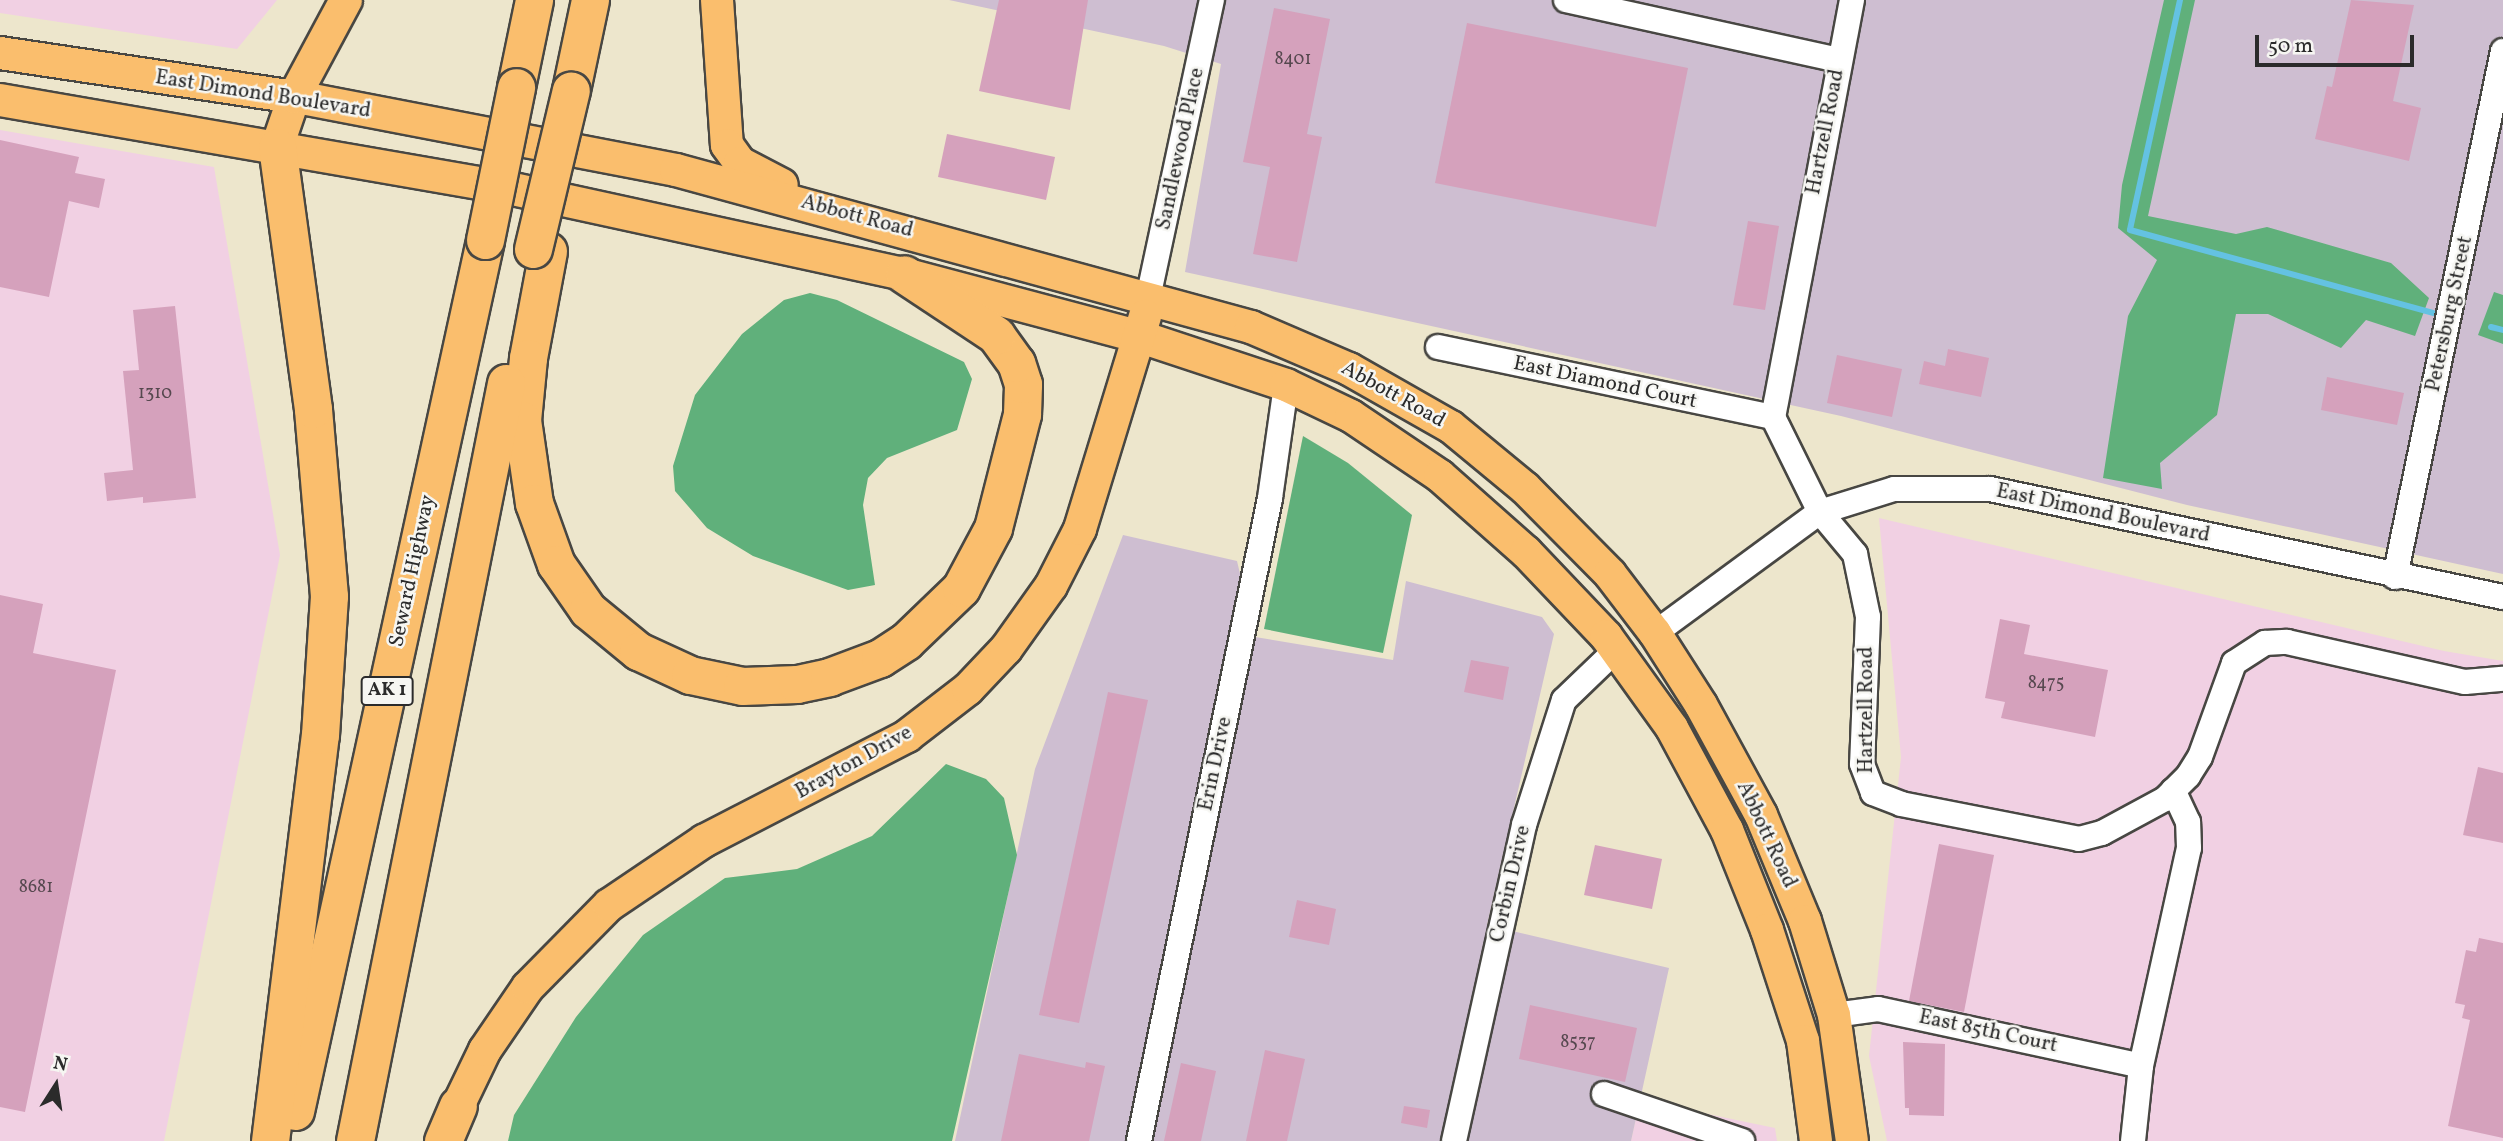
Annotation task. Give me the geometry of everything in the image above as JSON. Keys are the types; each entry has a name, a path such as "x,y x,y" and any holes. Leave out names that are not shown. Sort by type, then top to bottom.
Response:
{"highway":[{"name":"Seward Highway","path":"288,1141 485,240 534,0"},
{"name":"AK 1","path":"355,1141 590,0"},
{"path":"270,1141 320,735 329,596 313,409 277,147"},
{"path":"540,250 522,420 534,503 556,564 588,610 638,651 690,675 742,685 797,684 880,658 945,608 989,539 1021,422 1023,384 1016,363 996,335 904,274"},
{"path":"443,1141 458,1106"}],"main road":[{"path":"0,100 277,147 294,97 346,0"},
{"path":"718,0 727,145 740,163 827,209"},
{"name":"East Dimond Boulevard","path":"0,52 294,97 524,143"},
{"name":"Abbott Road","path":"524,143 676,170 827,209 1251,327 1349,369 1451,427 1525,488 1610,573 1655,633 1761,815 1805,921 1834,1015 1852,1141"},
{"name":"Abbott Road","path":"277,147 513,189 904,274 1141,337 1286,384 1351,416 1440,476 1526,552 1616,650 1672,729 1727,830 1767,930 1803,1041 1816,1141"},
{"name":"Brayton Drive","path":"458,1106 485,1050 528,987 609,905 704,841 907,736 968,689 1006,649 1051,586 1080,529 1128,365 1141,337 1149,298"},
{"path":"1616,650 1655,633"},
{"path":"1803,1041 1820,1068 1834,1141"}],"street":[{"name":"Sandlewood Place","path":"1149,298 1212,0"},
{"path":"1566,0 1839,60"},
{"name":"Hartzell Road","path":"1852,0 1773,417 1820,512 1855,554 1868,617 1862,764 1873,793 1901,804 2079,839 2102,833 2165,799 2200,757 2234,663 2265,643 2287,642 2465,682 2503,679"},
{"name":"Petersburg Street","path":"2395,577 2503,51"},
{"name":"East Diamond Court","path":"1437,347 1773,417"},
{"name":"Erin Drive","path":"1139,1141 1270,498 1286,384"},
{"name":"East Dimond Boulevard","path":"1655,633 1820,512 1894,489 1990,489 2395,577 2503,597"},
{"name":"Corbin Drive","path":"1454,1141 1524,825 1564,700 1616,650"},
{"path":"2133,1141 2141,1066 2189,848 2188,822 2173,790"},
{"name":"East 85th Court","path":"1834,1015 1878,1009 2141,1066"},
{"path":"1604,1094 1742,1141"},
{"name":"Brayton Drive","path":"448,1141 458,1106"}],"shaded area":[{"path":"0,0 277,0 237,49 0,13"},
{"path":"949,0 2503,0 2503,574 2187,505 1841,416 1185,272 1221,64 1164,46"},
{"path":"0,130 214,167 280,555 164,1141 0,1141"},
{"path":"1879,518 2444,651 2503,661 2503,1141 1887,1141 1869,1056 1901,757"},
{"path":"1123,535 1237,561 1255,637 1393,660 1406,581 1542,617 1554,634 1487,925 1669,968 1631,1141 955,1141 1035,769"},
{"path":"1640,1100 1775,1128 1777,1141 1631,1141"}],"green space":[{"path":"2164,0 2195,0 2148,216 2236,234 2267,227 2391,263 2429,298 2415,336 2366,320 2341,348 2268,314 2236,314 2217,415 2160,463 2162,489 2103,478 2128,316 2157,260 2118,228 2122,185"},
{"path":"2494,292 2503,295 2503,344 2478,335"},
{"path":"810,293 837,300 964,362 972,379 957,430 887,458 868,478 863,505 875,585 848,590 753,556 707,528 675,491 673,466 695,395 742,334 784,300"},
{"path":"1303,436 1348,463 1412,515 1383,653 1264,629"},
{"path":"946,764 986,779 1004,798 1017,855 952,1141 508,1141 514,1115 576,1017 643,935 725,878 797,869 872,836"}],"building":[{"path":"999,0 1088,0 1070,110 979,91"},
{"path":"2351,0 2414,5 2393,101 2421,108 2409,161 2315,139 2327,86 2332,87"},
{"path":"1274,8 1330,19 1307,134 1322,137 1297,262 1253,254 1270,167 1243,162"},
{"path":"1467,23 1688,68 1656,227 1435,183"},
{"path":"947,134 1055,157 1046,200 938,177"},
{"path":"0,140 79,157 75,173 105,179 99,208 69,201 49,297 0,287"},
{"path":"1748,221 1779,226 1765,310 1733,305"},
{"path":"175,306 196,498 143,503 143,497 107,501 104,473 133,470 123,371 139,370 133,310"},
{"path":"1948,349 1989,358 1981,397 1919,384 1924,361 1945,366"},
{"path":"1837,355 1902,369 1892,417 1827,403"},
{"path":"2327,377 2404,393 2397,425 2321,410"},
{"path":"0,595 43,604 33,653 116,670 25,1112 0,1107"},
{"path":"2000,619 2030,625 2024,654 2108,670 2095,737 2001,718 2005,702 1985,698"},
{"path":"1471,660 1509,667 1503,700 1464,692"},
{"path":"1108,692 1148,700 1079,1023 1039,1015"},
{"path":"2478,767 2503,773 2503,843 2463,835"},
{"path":"1939,844 1994,855 1964,1012 1909,1001"},
{"path":"1595,845 1662,859 1652,909 1584,895"},
{"path":"1297,900 1336,909 1329,945 1289,937"},
{"path":"2479,938 2503,943 2503,1138 2448,1126 2470,1020 2462,1018 2465,1005 2455,1003 2466,950 2476,952"},
{"path":"1530,1005 1637,1028 1625,1082 1519,1059"},
{"path":"1903,1042 1945,1044 1944,1116 1909,1115 1909,1108 1905,1108"},
{"path":"1265,1050 1305,1059 1287,1141 1246,1141"},
{"path":"1019,1054 1085,1068 1086,1062 1105,1066 1089,1141 1001,1141"},
{"path":"1181,1063 1216,1071 1201,1141 1164,1141"},
{"path":"1404,1106 1430,1110 1427,1128 1401,1123"}],"waterway":[{"path":"2180,0 2130,230 2433,313"},
{"path":"2491,327 2503,330"}]}
